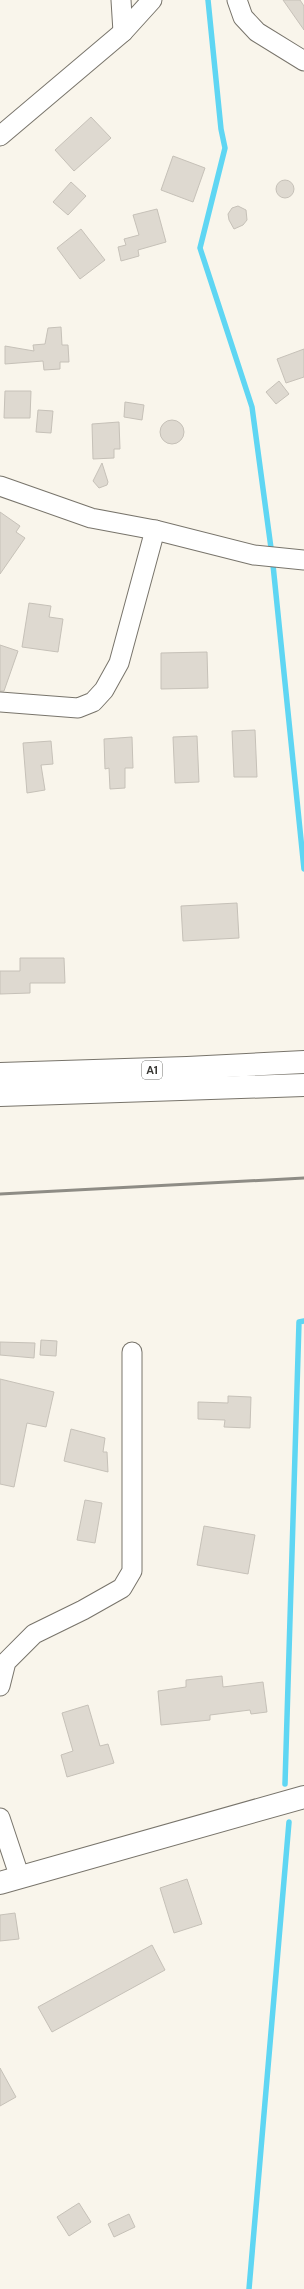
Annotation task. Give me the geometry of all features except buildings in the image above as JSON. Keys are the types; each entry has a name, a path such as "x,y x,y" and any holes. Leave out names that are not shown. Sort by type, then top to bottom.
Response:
{"main road":[{"name":"A1","path":"0,1074 187,1068 304,1062"},
{"name":"A1","path":"0,1095 304,1085"},
{"path":"10,1881 304,1797"}],"street":[{"path":"121,0 123,32"},
{"path":"0,136 123,32 152,0"},
{"path":"237,0 243,17 257,32 304,62"},
{"path":"0,486 91,518 154,530 254,555 304,560"},
{"path":"0,702 78,708 93,702 104,690 119,663 154,530"},
{"path":"0,1686 3,1659 34,1634 122,1588 132,1570 132,1352"},
{"path":"0,1818 10,1881"}],"waterway":[{"path":"208,0 221,129 225,148 200,248 252,407 271,548"},
{"path":"273,565 304,869"},
{"path":"285,1784 299,1322 304,1321"},
{"path":"249,2289 289,1822"}],"railway":[{"path":"0,1194 304,1178"}]}
